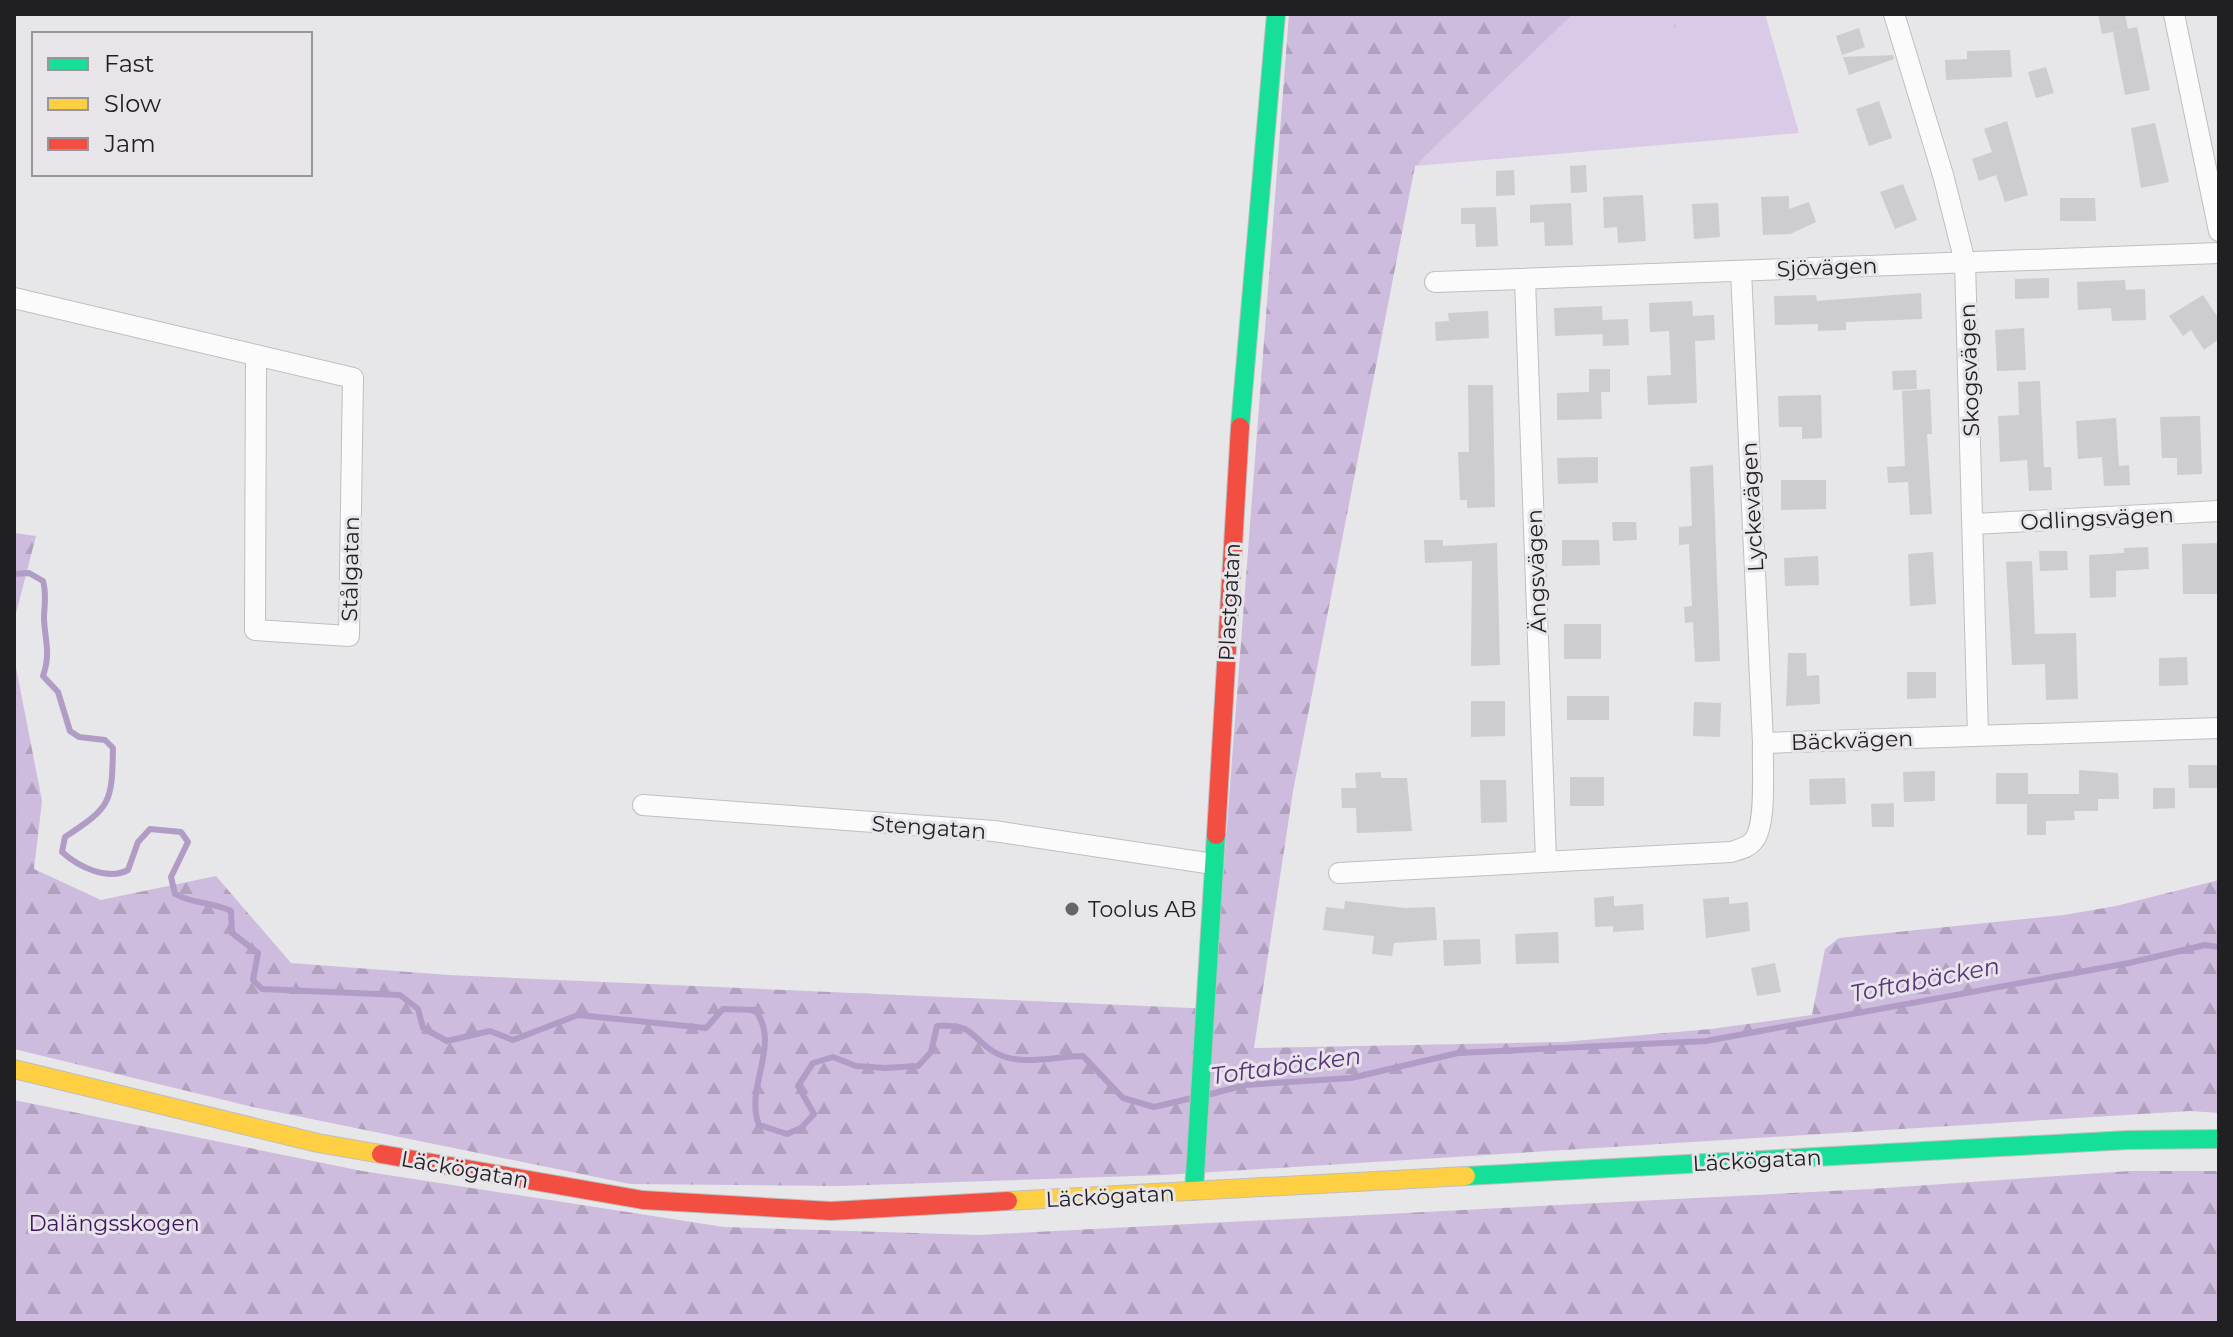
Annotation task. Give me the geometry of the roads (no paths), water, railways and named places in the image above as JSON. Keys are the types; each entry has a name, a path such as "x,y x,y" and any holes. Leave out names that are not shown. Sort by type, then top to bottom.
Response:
{"main road":[{"name":"Plastgatan","path":"1194,1191 1242,400 1276,14"},
{"name":"Läckögatan","path":"14,1069 318,1143 643,1200 831,1211 2080,1143 2219,1139"}],"street":[{"name":"Skogsvägen","path":"1894,14 1943,175 1965,262 1978,735"},
{"path":"2174,14 2219,231"},
{"name":"Sjövägen","path":"1435,282 2219,253"},
{"name":"Lyckevägen","path":"1741,271 1763,743"},
{"name":"Ängsvägen","path":"1525,280 1546,861"},
{"name":"Stålgatan","path":"14,298 256,355 353,378 349,636 255,630 256,355"},
{"name":"Odlingsvägen","path":"1974,524 2219,511"},
{"name":"Bäckvägen","path":"1339,873 1744,848 1758,834 1763,743 2219,728"},
{"name":"Stengatan","path":"643,805 994,831 1213,864"}],"waterway":[{"name":"Toftabäcken","path":"14,574 29,573 43,581 47,654 43,676 58,692 70,731 79,737 105,740 113,748 112,781 106,802 92,818 65,837 62,852 94,871 120,873 128,870 138,842 150,829 181,832 188,842 171,877 175,894 231,911 232,933 258,953 253,980 262,989 400,995 418,1009 423,1028 447,1041 490,1031 513,1040 578,1015 706,1028 723,1009 755,1010 765,1037 756,1096 759,1125 787,1134 801,1128 814,1114 798,1086 813,1063 833,1057 856,1066 918,1066 931,1052 937,1026 966,1030 1006,1057 1039,1060 1083,1056 1123,1098 1154,1107 1192,1098"},
{"name":"Toftabäcken","path":"1207,1095 1245,1085 1351,1078 1458,1053 1706,1041 2129,963 2205,945 2219,947"}],"place":[{"name":"Toolus AB","path":"1072,909"}],"park label":[{"name":"Dalängsskogen","path":"114,1223"}]}
